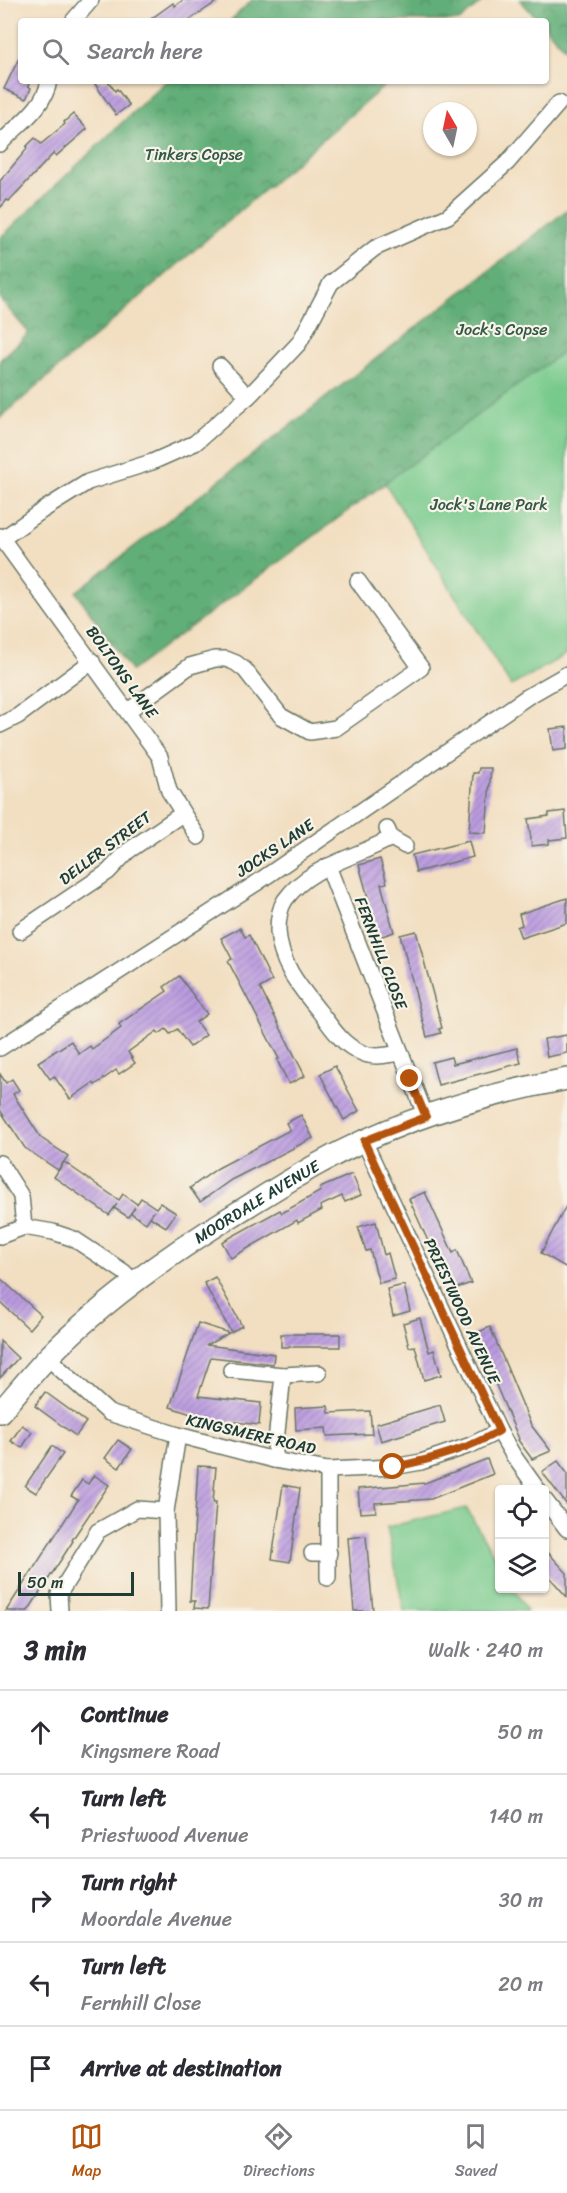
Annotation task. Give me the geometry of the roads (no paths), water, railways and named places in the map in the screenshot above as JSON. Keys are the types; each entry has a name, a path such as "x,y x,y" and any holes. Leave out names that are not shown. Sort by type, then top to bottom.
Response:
{"street":[{"path":"76,18 91,0"},
{"path":"0,144 32,115 43,99 48,84"},
{"path":"1,538 61,497 88,482 135,468 195,443 248,397 299,343 331,283 375,248 448,216 507,163 559,103"},
{"path":"220,366 248,397"},
{"name":"BOLTONS LANE","path":"1,538 160,757 169,791 198,837"},
{"path":"128,711 190,666 209,660 226,659 245,670 282,716 310,732 336,728 421,668 358,581"},
{"path":"0,725 18,716 92,661"},
{"name":"JOCKS LANE","path":"0,1048 255,885 527,697 567,674"},
{"name":"DELLER STREET","path":"20,931 108,872 128,851 182,814"},
{"path":"394,838 328,866 301,885 285,900 278,921 280,949 292,976 342,1041 358,1052 373,1057 400,1053"},
{"name":"FERNHILL CLOSE","path":"328,866 426,1117"},
{"name":"MOORDALE AVENUE","path":"0,1412 48,1358 134,1282 214,1227 318,1163 364,1141 475,1100 567,1079"},
{"name":"PRIESTWOOD AVENUE","path":"364,1141 499,1431 534,1485"},
{"path":"0,1163 21,1196 24,1227"},
{"path":"0,1236 24,1227 53,1232 74,1239 124,1272 134,1282"},
{"name":"KINGSMERE ROAD","path":"48,1358 110,1413 178,1435 274,1460 328,1470 393,1467 421,1462 471,1445 499,1431"},
{"path":"231,1370 283,1376 320,1373"},
{"path":"274,1460 283,1376"},
{"path":"168,1611 166,1511 178,1435"},
{"path":"328,1470 328,1578"},
{"path":"549,1505 567,1529"},
{"path":"60,1611 59,1594 98,1532 137,1509 166,1511"},
{"path":"312,1553 329,1553"}],"park label":[{"name":"Tinkers Copse","path":"194,154"},
{"name":"Jock's Copse","path":"502,329"},
{"name":"Jock's Lane Park","path":"489,504"}]}
